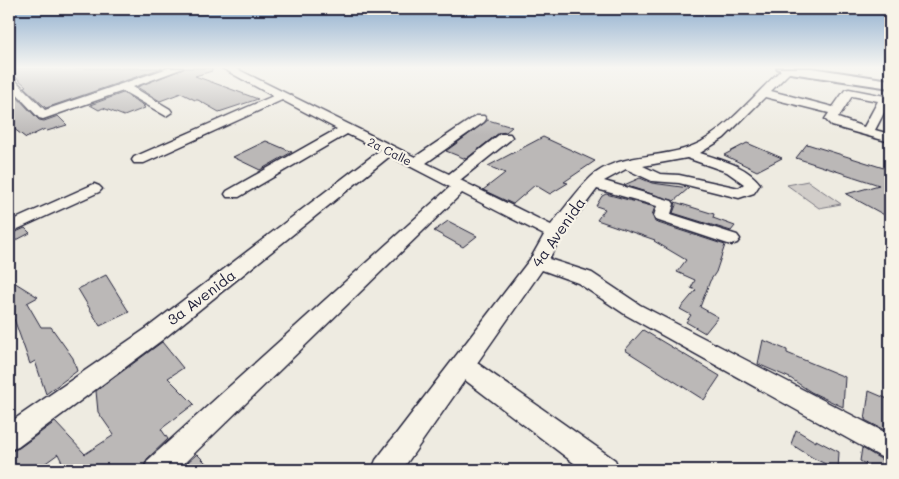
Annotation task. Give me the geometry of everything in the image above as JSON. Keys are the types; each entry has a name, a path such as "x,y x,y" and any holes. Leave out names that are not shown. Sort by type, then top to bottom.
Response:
{"street":[{"path":"24,90 43,115 115,90"},
{"path":"130,90 166,112"},
{"name":"2a Calle","path":"271,90 554,234"},
{"name":"4a Avenida","path":"386,470 538,262 554,234 594,183 607,171 628,165 688,154 709,144 724,133 766,90"},
{"path":"867,132 888,100 849,92 835,111 831,119 832,121 867,132 890,138"},
{"path":"763,93 835,111"},
{"path":"139,160 282,96"},
{"path":"415,164 480,119"},
{"path":"233,194 346,129"},
{"path":"158,470 505,137"},
{"name":"3a Avenida","path":"9,438 58,405 217,286 389,150"},
{"path":"628,165 657,178 679,179 739,193 750,190 752,184 749,179 737,171 688,154"},
{"path":"594,183 666,204 662,216 731,239"},
{"path":"9,228 94,189"},
{"path":"538,262 585,278 633,310 794,395 890,449"},
{"path":"462,365 605,470"}],"shaded area":[{"path":"808,181 841,204 819,208 787,185"}],"building":[{"path":"28,90 97,90 46,108"},
{"path":"143,90 234,90 258,99 219,112 181,93 160,101"},
{"path":"9,91 39,120 44,121 58,116 67,125 47,131 45,129 26,138 9,125"},
{"path":"123,93 145,106 143,106 145,108 124,116 103,108 99,110 90,105"},
{"path":"488,120 512,127 506,132 499,133 466,159 446,151"},
{"path":"543,137 595,161 564,182 568,183 550,194 535,185 513,204 483,190 505,173 488,166"},
{"path":"266,141 292,152 260,170 233,157"},
{"path":"747,143 782,158 757,171 724,155"},
{"path":"807,144 890,170 890,218 846,194 879,185 796,158"},
{"path":"640,178 652,183 689,188 674,201 624,185"},
{"path":"606,194 655,207 652,215 655,222 725,245 716,272 710,281 700,307 718,317 705,333 686,322 691,315 680,309 696,290 691,288 695,280 677,272 686,260 655,240 597,220 605,209 596,206 602,196"},
{"path":"675,202 714,214 713,218 735,226 731,231 673,213 676,205"},
{"path":"448,221 477,236 463,247 434,231"},
{"path":"25,228 30,233 9,244 9,235"},
{"path":"106,275 129,312 100,326 78,289"},
{"path":"9,279 38,297 27,303 41,327 51,327 73,358 77,371 46,394 35,361 30,364 14,319 9,320"},
{"path":"643,330 720,376 704,400 625,350"},
{"path":"763,340 787,350 787,353 845,377 843,407 811,392 790,378 758,364"},
{"path":"162,342 183,368 168,378 194,404 161,429 168,439 147,459 142,470 66,470 58,454 36,470 9,470 9,452 19,448 55,422 85,454 114,435 98,412 96,391"},
{"path":"869,391 890,400 890,433 865,420"},
{"path":"796,430 816,442 816,440 839,452 838,470 813,458 791,444"},
{"path":"862,448 884,461 881,470 876,470 860,461"},
{"path":"197,454 213,470 179,470"}]}
